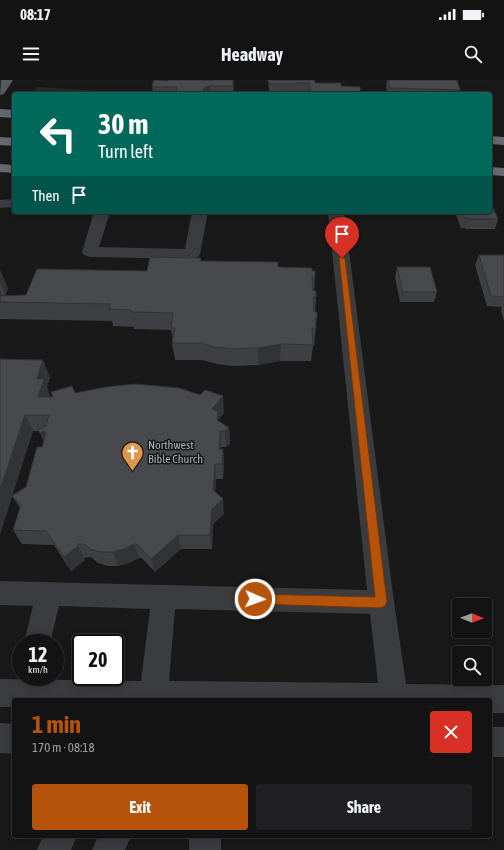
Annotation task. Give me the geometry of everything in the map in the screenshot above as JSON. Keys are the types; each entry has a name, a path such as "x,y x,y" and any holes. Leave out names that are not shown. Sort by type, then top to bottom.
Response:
{"highway":[{"path":"0,113 12,114"},
{"path":"492,140 504,141"},
{"path":"0,141 12,142"},
{"path":"0,168 12,169"},
{"path":"492,171 504,172"}],"main road":[{"path":"0,91 7,80"}],"street":[{"path":"0,204 12,203"},
{"path":"101,214 90,252 192,254 200,214"},
{"path":"336,214 381,602 394,697"},
{"path":"0,593 381,602"},
{"path":"39,634 49,594"},
{"path":"153,695 164,596"},
{"path":"18,688 212,698 440,698"},
{"path":"0,738 12,739"},
{"path":"492,742 504,742"},
{"path":"53,850 61,838"},
{"path":"108,850 114,838"},
{"path":"204,850 205,838"}],"shaded area":[{"path":"37,87 100,91 100,92 33,92"}],"building":[{"path":"154,80 233,80 233,86 210,86 204,88 203,92 176,92 177,87 152,87"},
{"path":"268,80 315,80 315,83 341,83 341,86 360,87 361,92 286,92 310,91 309,83 269,84"},
{"path":"388,80 457,80 460,90 390,88"},
{"path":"492,205 498,219 469,219 464,218 463,214 492,214"},
{"path":"479,255 504,255 504,297 491,296"},
{"path":"150,257 201,258 200,261 278,262 278,267 312,268 312,271 315,271 315,277 312,277 313,291 316,291 316,297 313,297 314,312 317,312 317,318 315,318 316,329 312,328 313,345 281,344 258,348 233,349 215,347 201,343 172,343 175,328 171,328 173,313 131,312 131,310 109,309 110,304 0,302 0,296 26,295 37,269 147,271"},
{"path":"397,267 430,267 437,292 403,292"},
{"name":"Northwest Bible Church","path":"0,359 43,360 37,379 44,379 38,397 53,397 51,392 72,386 75,393 106,387 135,384 179,388 200,395 205,390 223,396 212,409 218,411 217,420 229,428 225,431 220,431 219,449 223,449 222,464 215,464 213,490 223,499 212,509 210,535 178,535 151,559 137,544 113,552 102,552 92,550 84,544 77,544 78,546 64,557 46,531 13,530 21,505 12,496 26,487 37,447 42,447 46,433 44,431 40,433 38,430 46,426 49,415 25,415 0,490"}],"place":[{"name":"Northwest Bible Church","path":"133,472"}],"route":[{"path":"255,599 381,602 342,258"}]}
